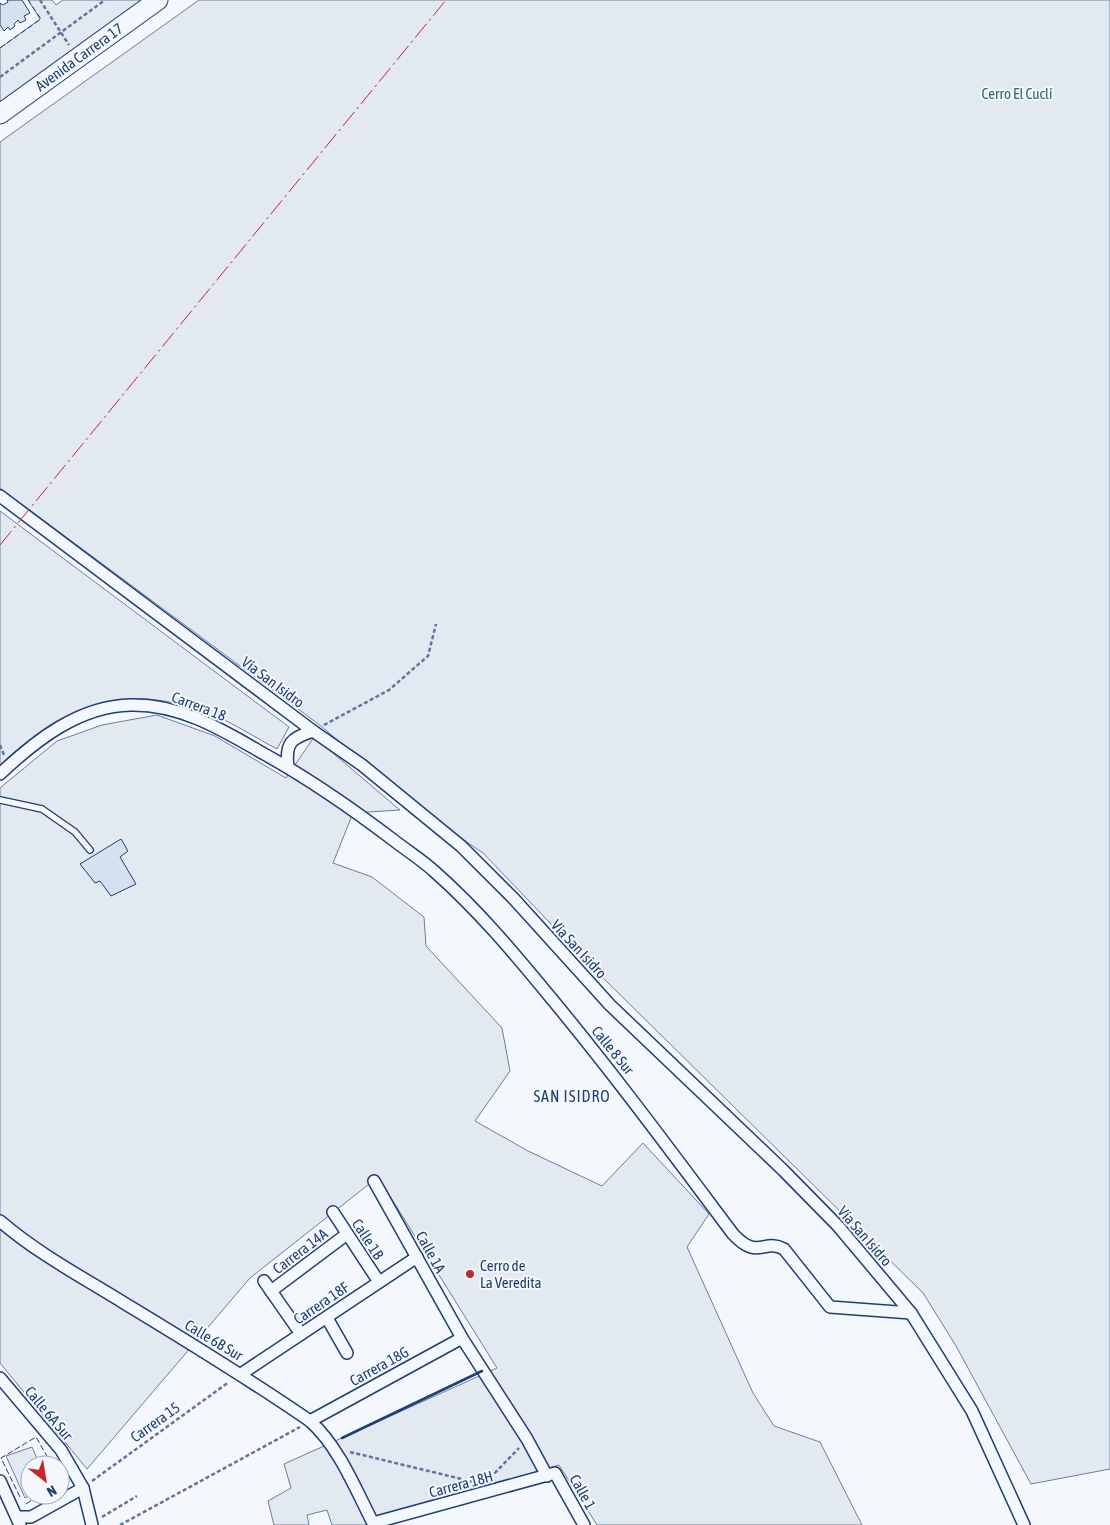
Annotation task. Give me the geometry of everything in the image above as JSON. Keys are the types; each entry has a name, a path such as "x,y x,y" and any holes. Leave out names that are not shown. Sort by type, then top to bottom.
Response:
{"main road":[{"name":"Avenida Carrera 17","path":"0,114 158,0"}],"street":[{"name":"Vía San Isidro","path":"0,496 313,731 362,765 464,850 514,899 610,1005 783,1170 838,1226 911,1313 972,1411 1024,1525"},
{"name":"Carrera 18","path":"0,774 42,739 71,720 97,710 130,705 169,708 209,723 288,767"},
{"path":"288,767 286,754 289,744 300,735 313,731"},
{"name":"Calle 8 Sur","path":"288,767 328,792 434,871 494,930 609,1068 743,1245 754,1249 778,1246 784,1249 830,1307 911,1313"},
{"name":"Calle 1A","path":"374,1181 462,1338 527,1439"},
{"name":"Calle 1B","path":"333,1212 379,1282"},
{"name":"Calle 6B Sur","path":"0,1221 14,1234 241,1374 310,1421 320,1430 332,1448 373,1523"},
{"name":"Carrera 14A","path":"271,1291 347,1234"},
{"name":"Carrera 18F","path":"241,1374 417,1257"},
{"path":"264,1281 301,1334"},
{"path":"327,1318 347,1353"},
{"name":"Carrera 18G","path":"310,1421 462,1338"},
{"name":"Calle 6A Sur","path":"0,1378 61,1450 82,1488 92,1524"},
{"name":"Calle 1","path":"527,1439 584,1525"},
{"name":"Carrera 18H","path":"373,1523 551,1474"},
{"path":"0,1481 11,1510 18,1521 31,1517 82,1488"}],"lane":[{"path":"0,800 42,809 76,832 90,850"}],"path":[{"path":"40,0 78,58"},
{"path":"0,77 105,0"},
{"path":"313,731 390,690 428,656 436,624"},
{"name":"Carrera 15","path":"82,1488 241,1374"},
{"path":"120,1525 310,1421"},
{"path":"505,1488 484,1484 527,1439"},
{"path":"332,1448 475,1482"},
{"path":"92,1524 137,1496"}],"green space":[{"path":"28,0 52,0 56,5 63,0 147,0 0,108 0,48 40,19"},
{"name":"Cerro El Cuclí","path":"199,0 1110,0 1110,1469 1031,1484 956,1346 923,1293 597,972 483,853 418,809 321,726 0,488 0,142"},
{"path":"0,511 289,727 277,749 213,715 181,705 152,700 124,699 98,704 48,727 24,745 0,767"},
{"path":"157,715 215,736 286,778 314,737 400,810 353,813 333,863 372,877 424,917 426,946 502,1028 510,1071 475,1121 528,1151 602,1186 643,1143 709,1214 687,1247 753,1393 774,1426 820,1442 862,1525 597,1525 559,1465 366,1525 332,1525 327,1510 307,1515 309,1525 274,1525 268,1501 291,1488 284,1464 497,1368 378,1177 250,1278 87,1469 0,1363 0,788 57,741 102,725"},
{"path":"32,1447 36,1455 20,1455 20,1487 6,1456"}],"building":[{"path":"7,0 22,0 30,13 24,16 26,20 20,23 18,20 10,30 8,27 4,31 0,25 0,3 3,5 8,2"},
{"path":"121,839 128,851 120,857 136,884 111,896 100,881 95,883 80,864"}],"fence":[{"path":"0,48 41,19 28,0"},
{"path":"20,1497 1,1458 36,1437 46,1455"}],"wall":[{"path":"342,1438 482,1371"}],"power":[{"path":"0,545 446,0"}],"place":[{"name":"Cerro de La Veredita","path":"470,1274"}],"district":[{"name":"SAN ISIDRO","path":"572,1096"}]}
